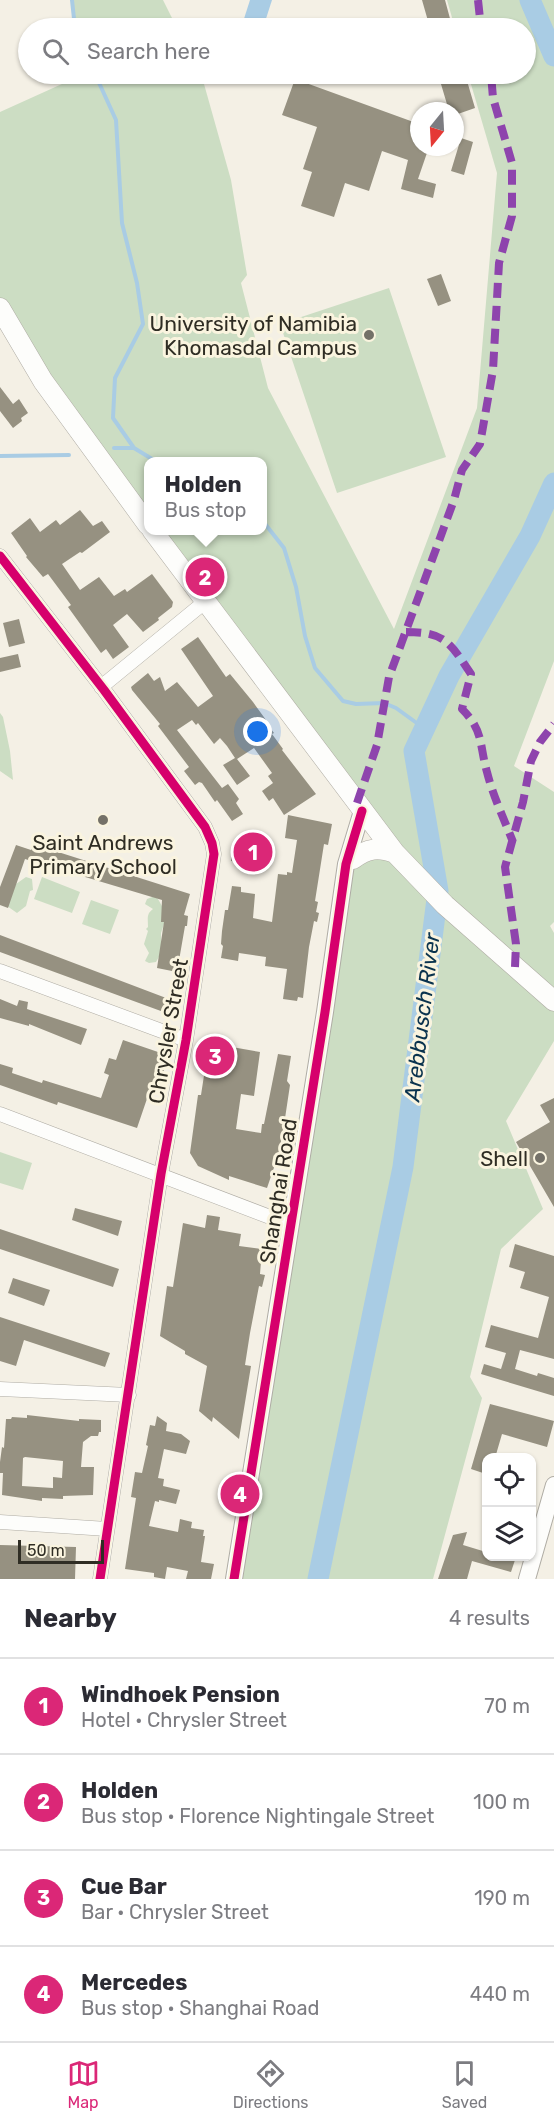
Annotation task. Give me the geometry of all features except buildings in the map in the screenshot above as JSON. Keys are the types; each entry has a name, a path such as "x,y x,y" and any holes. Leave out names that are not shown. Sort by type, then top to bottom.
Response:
{"main road":[{"path":"0,308 43,381 144,520"},
{"path":"155,535 395,853 445,905 554,1001"},
{"path":"350,865 360,854 375,849 395,853"}],"street":[{"name":"Chrysler Street","path":"0,556 206,827 212,843 213,868 186,1040 160,1174 100,1579"},
{"path":"101,687 206,601"},
{"name":"Shanghai Road","path":"234,1579 350,865 346,864 365,815"},
{"path":"0,971 186,1040"},
{"path":"0,1114 291,1225"},
{"path":"0,1389 129,1395"},
{"path":"527,1579 554,1485"},
{"path":"0,1522 107,1529"}],"green space":[{"path":"72,0 163,0 172,18 74,18"},
{"path":"447,0 554,0 554,661 514,766 554,792 554,922 550,926 554,933 554,1041 506,1121 543,1209 501,1249 470,1377 482,1398 433,1579 234,1579 347,871 384,849 155,535 267,535 267,457 144,457 144,519 0,308 0,112 62,84 204,84 231,180 247,275 241,283 268,388 394,629 477,408 497,173 471,84 536,84 536,18 452,18"},
{"path":"389,288 446,457 337,493 280,324"},
{"path":"0,713 3,717 10,751 13,780 0,771"},
{"path":"26,877 32,879 33,890 30,891 26,906 17,913 7,906 16,884"},
{"path":"42,877 80,892 72,913 34,899"},
{"path":"155,896 167,915 161,933 161,953 156,962 149,963 145,961 149,953 144,944 148,931 146,929 148,915 153,909 145,904 147,899"},
{"path":"91,900 119,910 110,934 82,924"},
{"path":"0,1152 32,1163 23,1190 0,1183"}],"water":[{"path":"250,0 272,0 266,18 244,18"}],"waterway":[{"path":"72,0 74,18"},
{"name":"Arebbusch River","path":"530,0 554,56"},
{"path":"100,84 116,120 122,223 137,283 143,324 115,378 113,418 134,448 149,457"},
{"path":"114,448 134,448"},
{"path":"0,456 69,455"},
{"name":"Arebbusch River","path":"318,1579 403,1167 438,891 414,751 449,676 530,536 554,483"},
{"path":"267,526 284,548 296,587 305,636 315,668 343,701 356,704 384,703 396,708 425,729"}],"marked path":[{"path":"478,0 480,18"},
{"path":"357,803 377,745 389,677 454,500 462,470 480,444 493,370 499,263 512,216 512,163 493,98 492,84"},
{"path":"406,632 430,634 446,641 471,674 462,709 474,724 480,738 489,781 513,842"},
{"path":"515,967 516,944 505,867 523,802 531,761 540,742 554,724"}],"cycle path":[{"path":"0,556 104,690 205,827 214,854 186,1040 161,1174 100,1579"},
{"path":"234,1579 325,1012 346,864 362,811"}],"place":[{"name":"University of Namibia Khomasdal Campus","path":"369,335"},
{"name":"Holden","path":"205,577"},
{"name":"Saint Andrews Primary School","path":"103,820"},
{"name":"Windhoek Pension","path":"253,852"},
{"name":"Cue Bar","path":"215,1056"},
{"name":"Shell","path":"540,1158"},
{"name":"Mercedes","path":"240,1494"}]}
